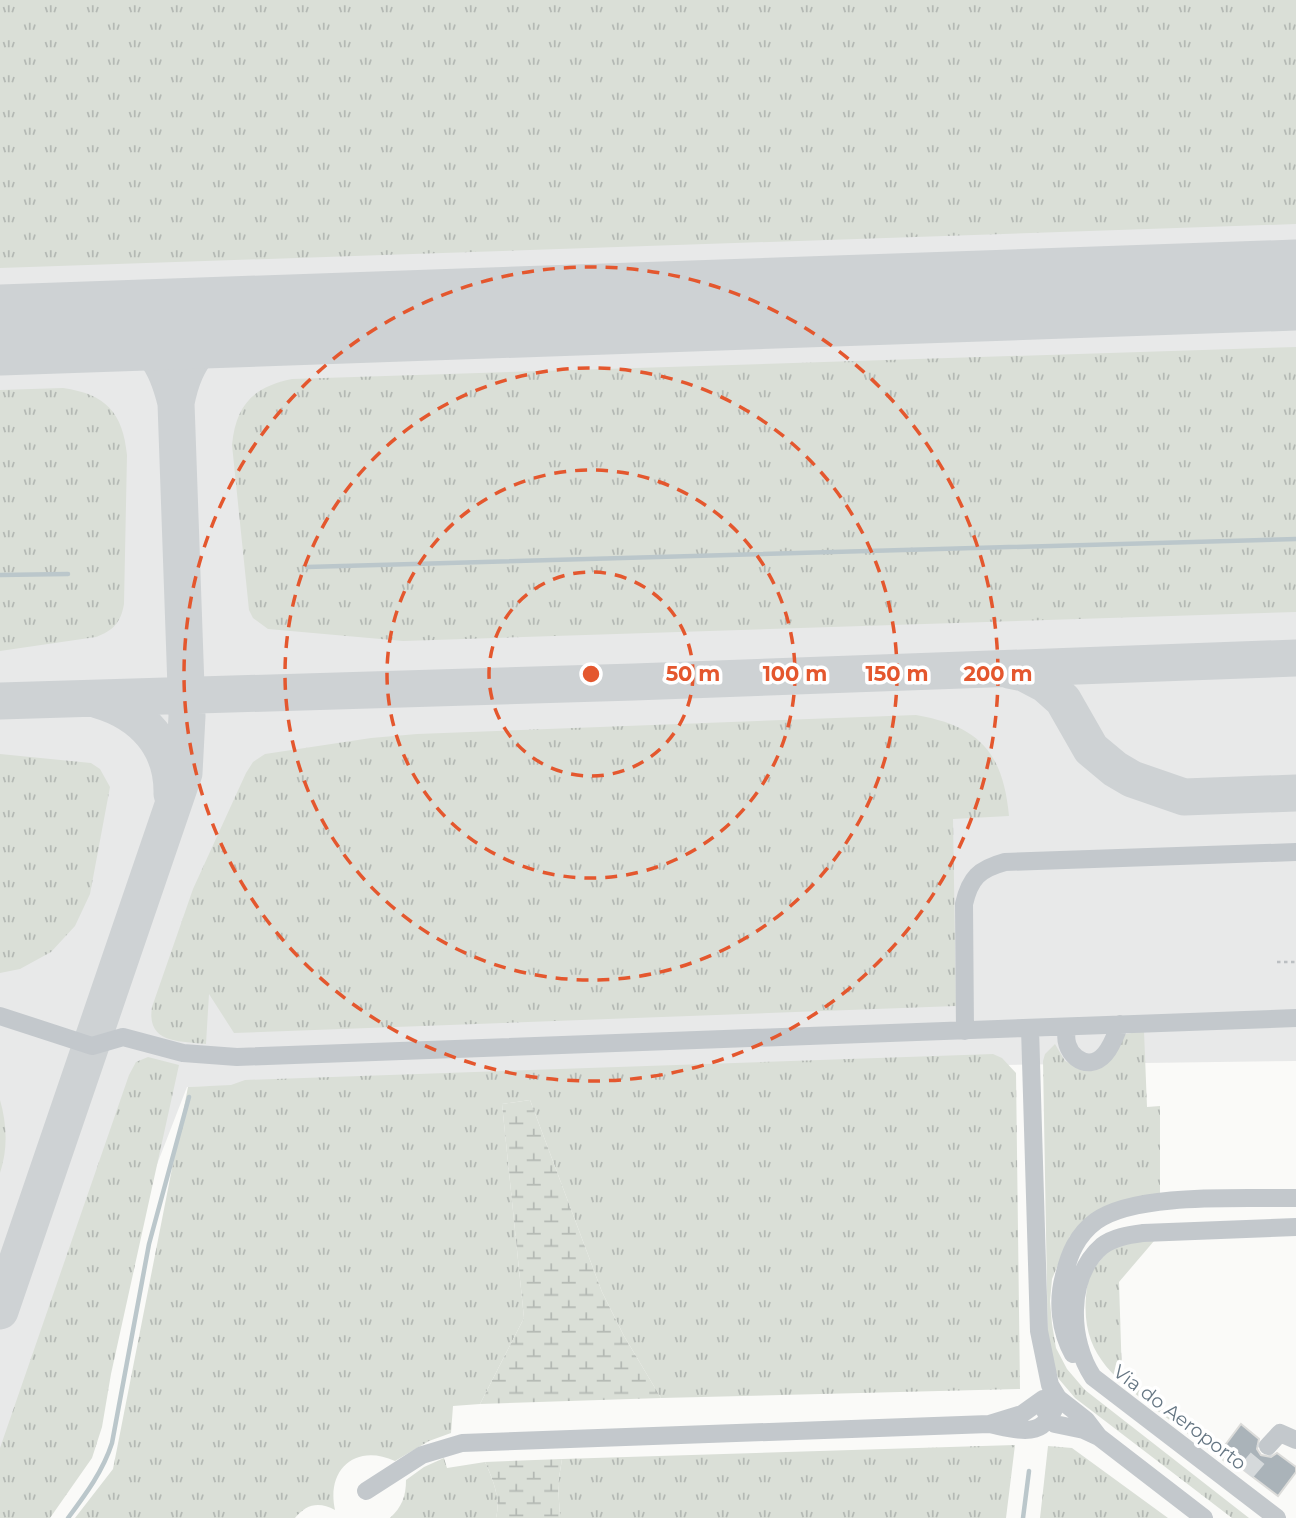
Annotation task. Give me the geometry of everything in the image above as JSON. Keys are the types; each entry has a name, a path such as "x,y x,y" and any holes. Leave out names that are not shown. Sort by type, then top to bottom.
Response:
{"street":[{"path":"965,1031 962,920 964,904 967,889 976,876 988,867 1005,862 1296,852"},
{"path":"0,1016 92,1046 123,1037 183,1053 237,1057 1296,1018"},
{"path":"1068,1027 1065,1041 1068,1048 1077,1059 1091,1061 1105,1054 1120,1024"},
{"path":"366,1491 422,1455 462,1443 989,1424 1013,1429 1037,1429 1045,1426 1050,1419 1051,1399 1038,1317 1030,1028"},
{"path":"1093,1377 1077,1362 1067,1343 1060,1300 1062,1283 1073,1247 1096,1221 1114,1211 1145,1204 1296,1198"},
{"name":"Via do Aeroporto","path":"1277,1518 1241,1479 1093,1377 1078,1343 1076,1299 1084,1269 1102,1247 1122,1237 1143,1233 1296,1227"},
{"path":"989,1424 1022,1414 1051,1399"},
{"path":"1051,1399 1086,1420 1100,1437 1204,1518"},
{"path":"1050,1419 1062,1427 1084,1430 1100,1437"}],"path":[{"path":"1277,962 1296,962"}],"shaded area":[{"path":"0,0 1296,0 1296,1061 1006,1065 187,1087 20,1518 0,1518"}],"green space":[{"path":"0,0 1296,0 1296,224 0,268"},
{"path":"1296,347 1296,612 403,641 268,629 253,618 249,610 232,445 242,409 257,393 278,382 292,379"},
{"path":"63,388 91,395 110,408 125,440 127,455 123,610 115,625 96,637 0,651 0,390"},
{"path":"916,715 956,726 972,735 994,759 1006,794 1009,816 953,819 956,1006 234,1033 209,994 206,1044 176,1041 160,1034 154,1028 152,1007 193,889 246,773 253,762 265,754 417,734"},
{"path":"0,754 91,763 100,769 110,787 90,894 75,926 51,952 20,969 0,973"},
{"path":"1144,1031 1147,1107 1160,1106 1160,1195 1070,1236 1052,1279 1050,1301 1056,1348 1067,1369 1085,1390 1249,1518 1232,1518 1075,1398 1058,1378 1048,1348 1045,1054 1055,1044 1065,1061 1083,1069 1126,1034"},
{"path":"993,1054 1002,1058 1016,1073 1020,1389 661,1398 624,1336 602,1292 530,1100 502,1104 524,1318 480,1404 453,1406 451,1433 429,1441 395,1461 368,1455 347,1463 335,1483 335,1510 324,1505 313,1505 295,1518 75,1518 113,1469 188,1087 231,1085 245,1080"},
{"path":"148,1057 179,1065 111,1374 102,1427 92,1458 50,1518 0,1518 0,1448 129,1075 136,1062"},
{"path":"0,1100 6,1136 0,1173"},
{"path":"530,1100 602,1292 624,1336 661,1398 480,1404 524,1318 502,1104"},
{"path":"1154,1241 1119,1282 1122,1377 1234,1463 1227,1464 1125,1385 1100,1358 1092,1343 1087,1325 1086,1305 1088,1281 1092,1271 1111,1248 1122,1242"},
{"path":"1015,1445 1006,1518 560,1518 558,1484 562,1459"},
{"path":"1048,1446 1072,1448 1168,1518 1040,1518"},
{"path":"444,1458 447,1468 485,1462 497,1496 496,1518 390,1518 402,1501 406,1480 424,1467"},
{"path":"562,1459 558,1484 560,1518 496,1518 497,1496 485,1462"}],"building":[{"path":"1241,1424 1259,1439 1257,1449 1261,1455 1271,1457 1277,1453 1296,1467 1296,1472 1278,1496 1220,1452"}],"waterway":[{"path":"307,567 1296,539"},
{"path":"0,575 68,574"},
{"path":"68,1518 99,1473 112,1443 149,1244 189,1097"},
{"path":"1023,1518 1029,1471"}],"taxiway":[{"path":"1234,287 1296,291"},
{"path":"176,403 186,371 201,347 225,331 256,321"},
{"path":"0,1311 184,773 187,716 176,403 167,374 154,353 136,338 108,326"},
{"path":"0,701 1296,658"},
{"path":"1009,670 1024,673 1045,684 1063,700 1091,749 1132,779 1184,797 1296,793"},
{"path":"98,700 129,713 152,734 167,761 172,794"}],"runway":[{"path":"0,330 1296,285"}],"tunnel":[{"path":"1246,1472 1268,1446"}]}
